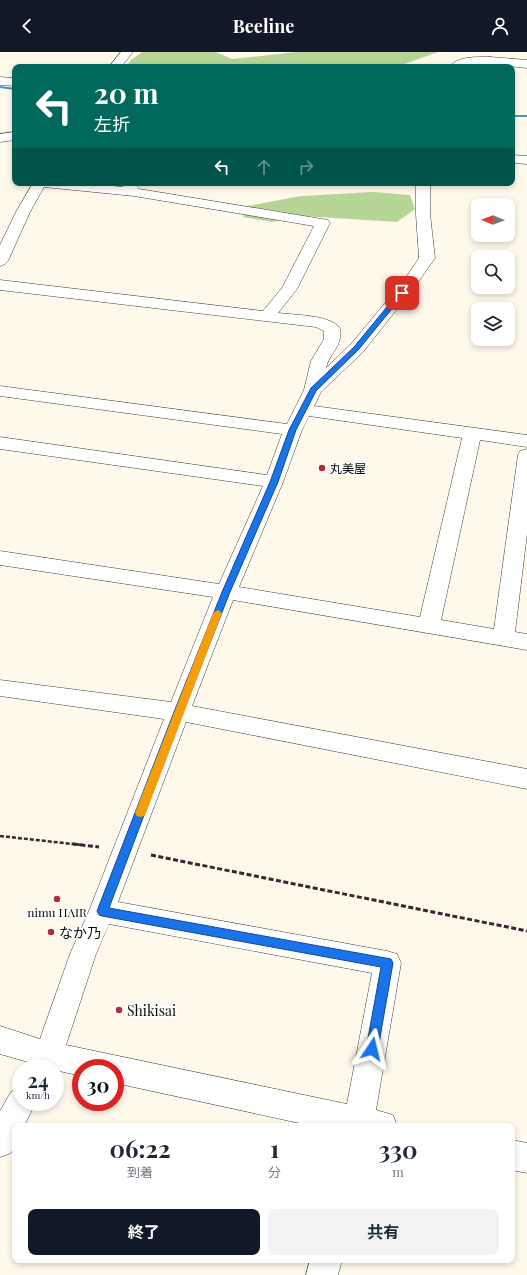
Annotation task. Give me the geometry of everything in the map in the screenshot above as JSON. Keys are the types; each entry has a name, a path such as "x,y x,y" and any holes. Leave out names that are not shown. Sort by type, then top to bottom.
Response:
{"street":[{"path":"117,64 127,52"},
{"path":"459,64 488,60 527,64"},
{"path":"0,81 12,82"},
{"path":"0,138 12,136"},
{"path":"515,158 527,160"},
{"path":"0,261 23,212 39,186"},
{"path":"95,186 131,188 323,223 289,289 268,316"},
{"path":"313,390 357,348 411,282 428,258 423,214 423,186"},
{"path":"0,285 268,316 320,323 332,329 332,339 319,361 313,390 293,430 274,482 226,592 178,712 102,911 82,954 45,1059"},
{"path":"0,391 293,430"},
{"path":"303,410 527,441"},
{"path":"429,626 472,434"},
{"path":"0,443 274,482"},
{"path":"504,638 527,454"},
{"path":"0,558 226,592 527,642"},
{"path":"0,688 178,712 527,779"},
{"path":"102,911 387,963 366,1123"},
{"path":"0,1040 40,1059"},
{"path":"124,1071 361,1123"},
{"path":"0,1142 16,1111"},
{"path":"515,1156 527,1158"},
{"path":"322,1275 325,1263"}],"path":[{"path":"0,836 126,850 527,931"}],"green space":[{"path":"142,52 216,52 232,59 297,52 438,52 404,64 128,64"},
{"path":"373,192 410,195 415,209 397,222 302,216 272,222 243,217 248,206 301,196"}],"waterway":[{"path":"0,87 12,89"},
{"path":"515,116 527,116"}],"slow traffic":[{"path":"141,813 178,712 218,613"}],"place":[{"name":"丸美屋","path":"322,468"},
{"name":"nimu HAIR","path":"57,899"},
{"name":"なか乃","path":"51,932"},
{"name":"Shikisai","path":"119,1010"}],"route":[{"path":"372,1049 387,963 102,911 154,779 178,712 226,592 274,482 293,430 313,390 357,348 402,293"}]}
